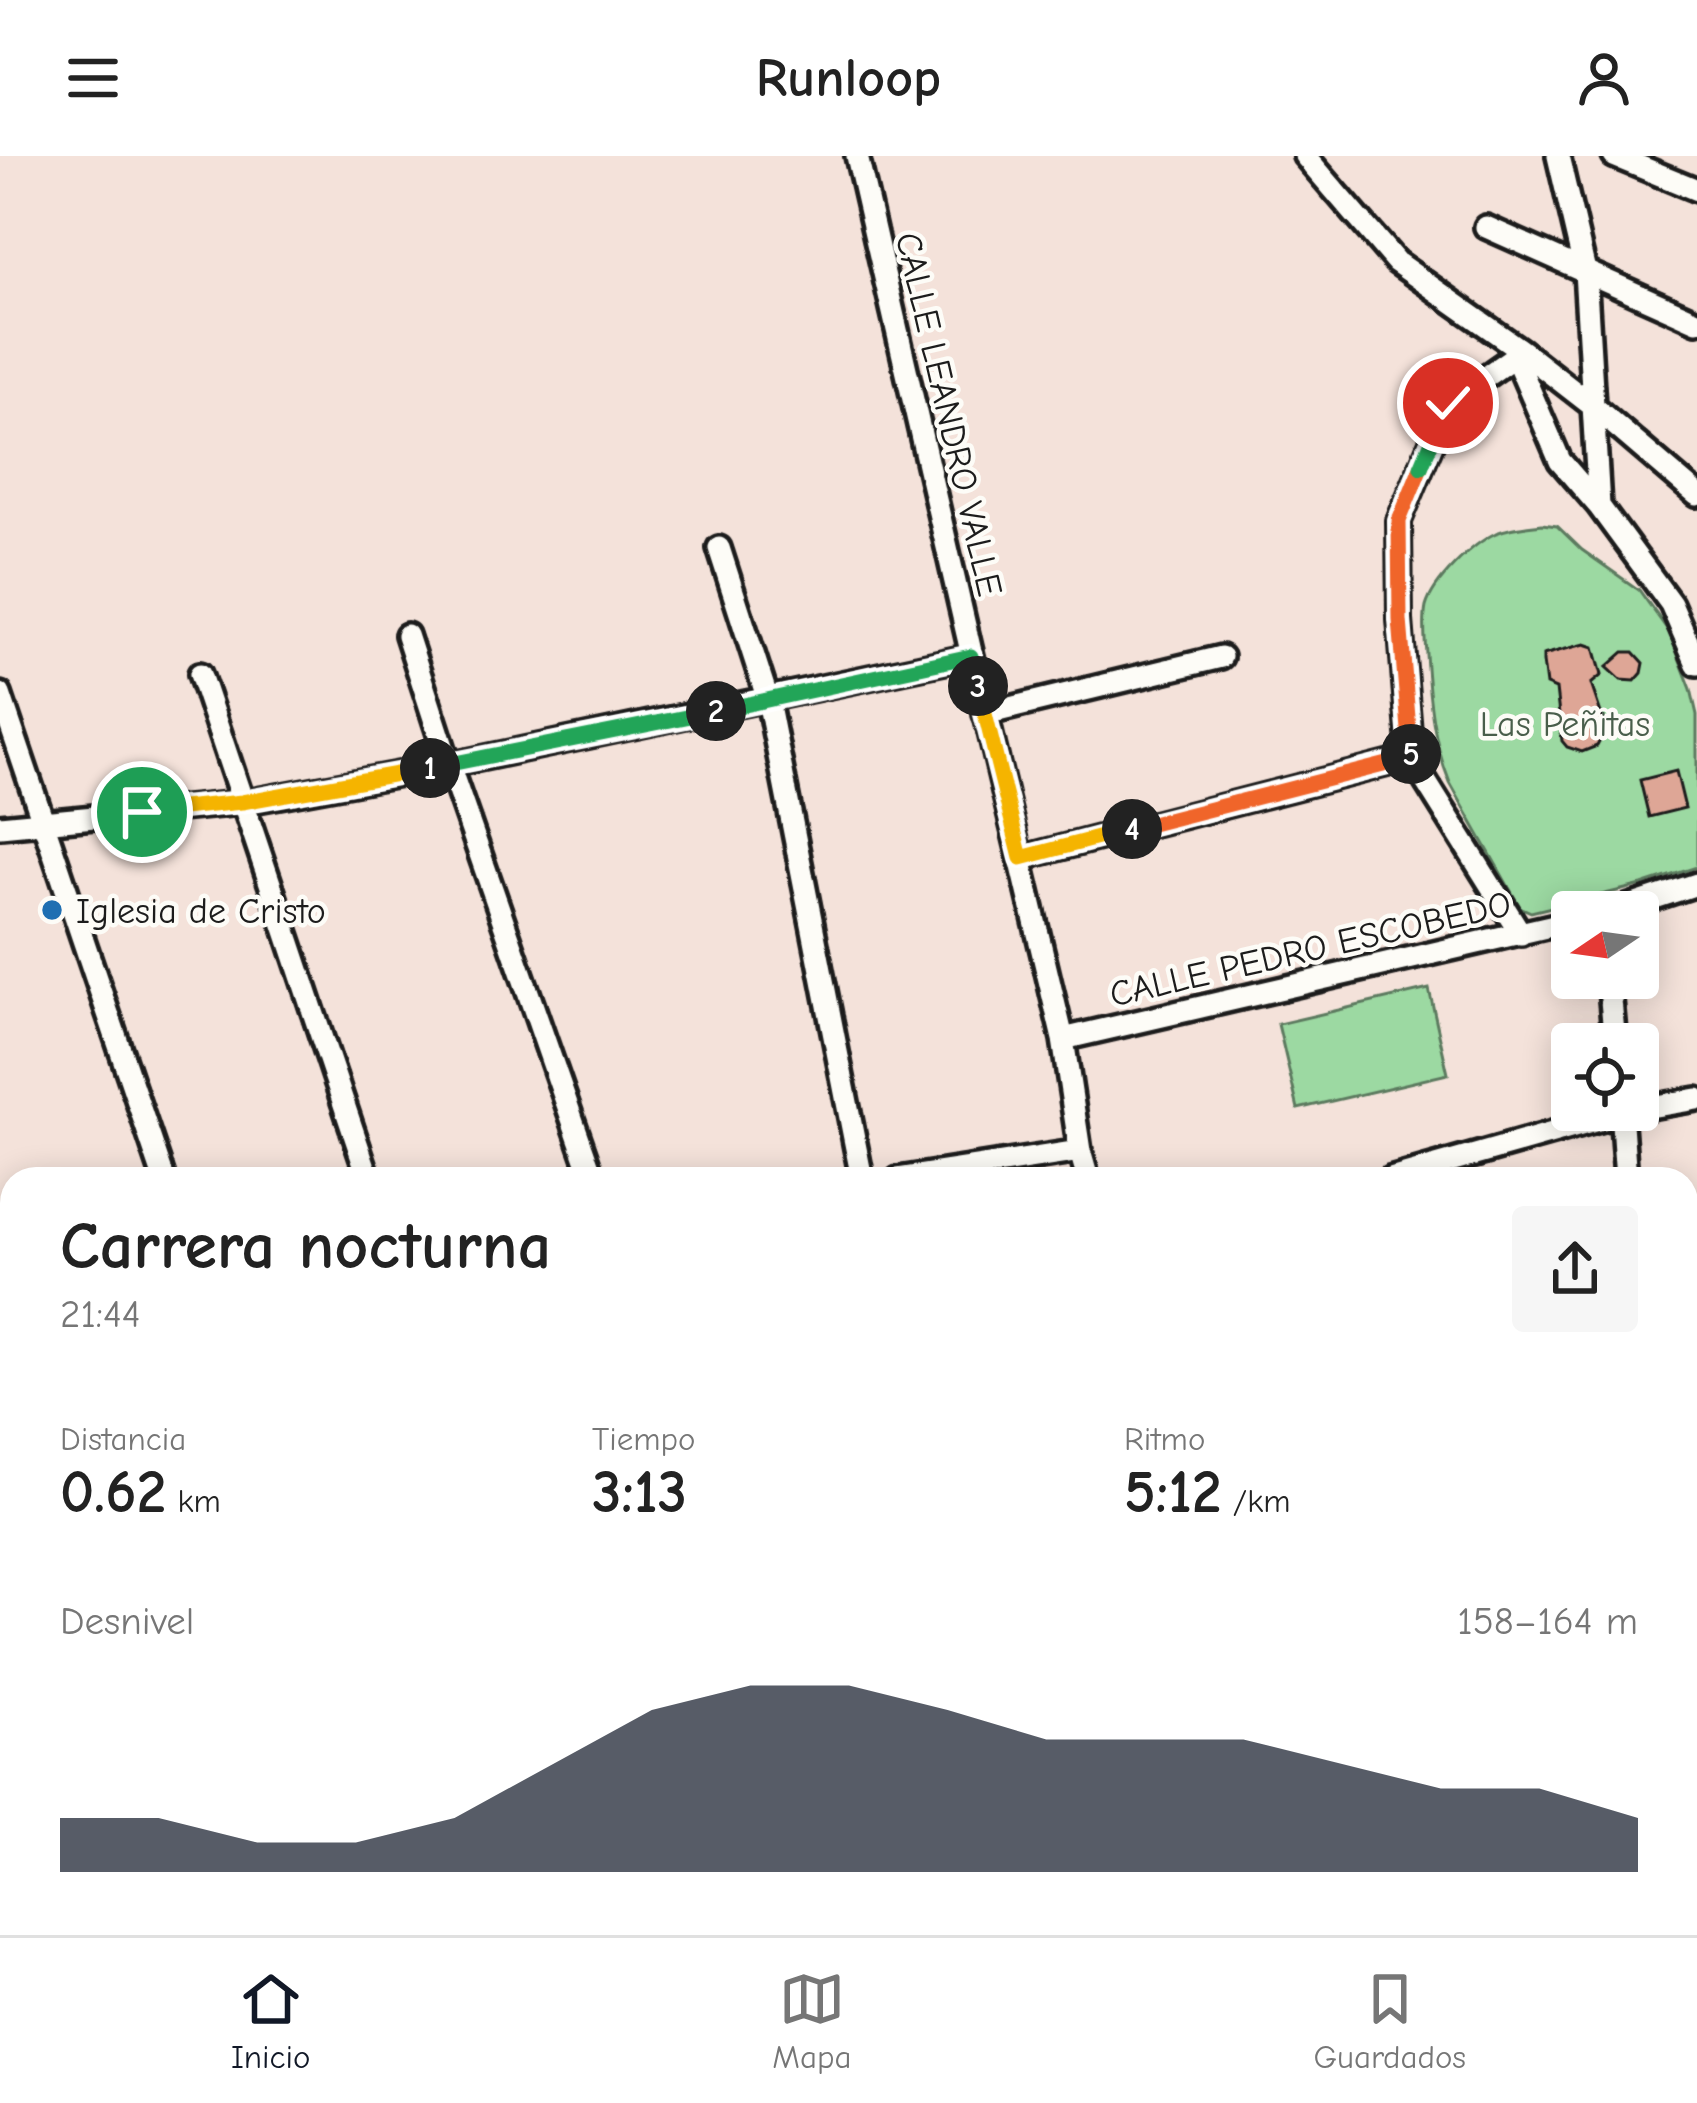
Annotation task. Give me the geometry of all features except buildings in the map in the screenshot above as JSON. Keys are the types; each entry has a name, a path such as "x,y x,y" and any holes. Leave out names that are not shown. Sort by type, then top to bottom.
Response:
{"street":[{"name":"CALLE LEANDRO VALLE","path":"857,156 1063,1039 1085,1167"},
{"path":"1305,156 1396,262 1594,407 1697,495"},
{"path":"1558,156 1585,271 1600,506"},
{"path":"1622,157 1697,190"},
{"path":"1486,227 1697,321"},
{"path":"1518,353 1560,461 1600,506 1671,604 1697,664"},
{"path":"1518,353 1448,403 1399,521 1400,620 1411,758 1521,934"},
{"path":"718,548 768,700 860,1167"},
{"path":"407,635 589,1167"},
{"path":"0,826 242,802 449,765 971,656"},
{"path":"985,715 1222,657"},
{"path":"200,674 365,1167"},
{"path":"0,694 160,1167"},
{"path":"1021,858 1411,758"},
{"path":"1659,897 1697,884"},
{"name":"CALLE PEDRO ESCOBEDO","path":"1063,1039 1551,926"},
{"path":"1659,1105 1697,1099"},
{"path":"1444,1167 1560,1131"},
{"path":"1627,1167 1628,1131"},
{"path":"976,1167 1080,1151"}],"green space":[{"name":"Las Peñitas","path":"1557,526 1639,590 1669,632 1697,715 1697,867 1617,891 1551,891 1551,907 1531,912 1520,907 1450,783 1433,720 1426,607 1465,555 1486,538 1512,528"},
{"path":"1429,989 1448,1074 1298,1109 1278,1024"}],"place":[{"name":"Iglesia de Cristo","path":"52,910"}],"route":[{"path":"142,812 242,802 449,765 971,656 1021,858 1411,758 1400,620 1399,521 1448,403"}]}
